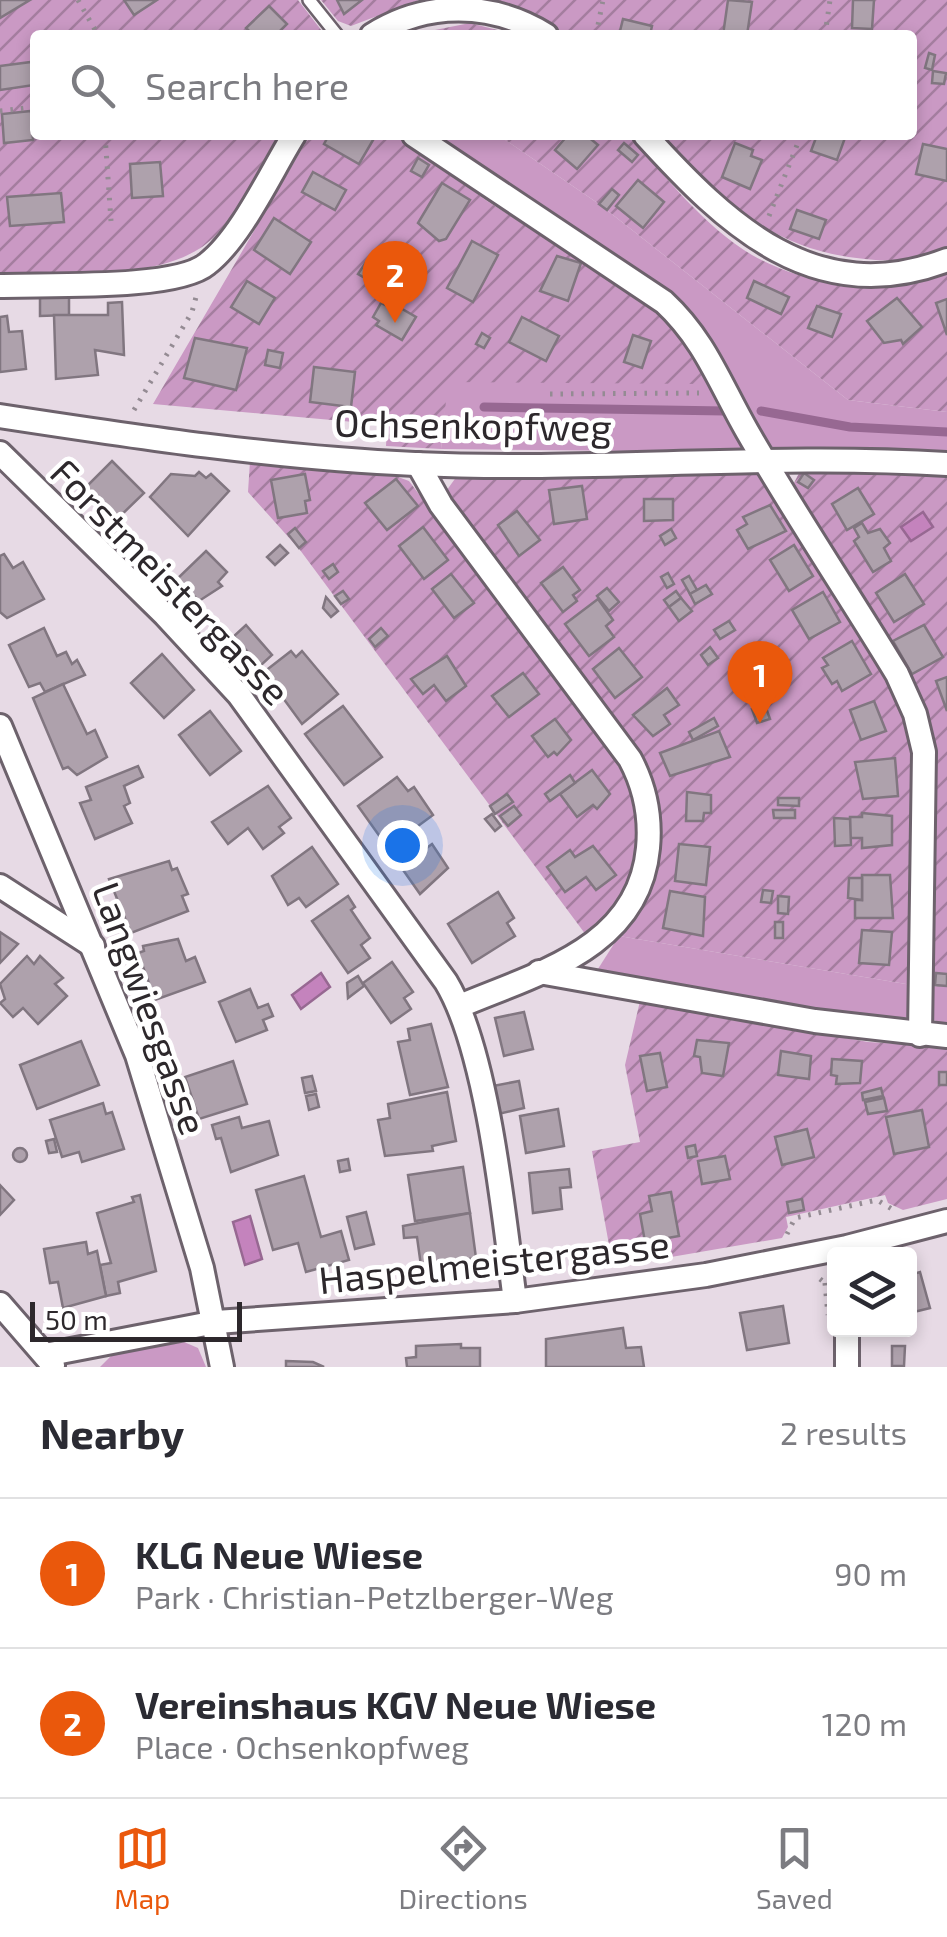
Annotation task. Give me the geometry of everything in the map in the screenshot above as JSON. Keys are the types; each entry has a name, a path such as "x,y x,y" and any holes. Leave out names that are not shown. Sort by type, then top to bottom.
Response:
{"street":[{"path":"382,30 414,15 446,9 498,14 535,30"},
{"path":"0,286 165,280 194,273 227,242 291,140"},
{"path":"421,140 490,190 664,302 694,333 897,674 921,734 924,770 920,1034"},
{"path":"651,140 714,209 758,241 810,264 851,272 898,272 947,260"},
{"name":"Ochsenkopfweg","path":"0,416 120,434 418,464 767,460 947,464"},
{"name":"Forstmeistergasse","path":"0,453 166,615 239,695 413,932 460,1006 484,1110 515,1300"},
{"path":"418,464 441,505 622,747 638,774 647,804 647,862 629,910 602,939 460,1006"},
{"name":"Langwiesgasse","path":"0,726 93,946 156,1114 216,1322 222,1367"},
{"path":"0,886 93,946"},
{"path":"538,972 780,1015 947,1036"},
{"name":"Haspelmeistergasse","path":"860,1247 947,1220"},
{"name":"Haspelmeistergasse","path":"49,1361 216,1322 515,1300 827,1254"},
{"path":"0,1304 49,1361"},
{"path":"846,1367 847,1337"}],"lane":[{"path":"308,0 334,30"}],"path":[{"path":"78,0 95,30"},
{"path":"597,30 602,0"},
{"path":"826,30 830,0"},
{"path":"0,111 30,108"},
{"path":"105,140 111,220"},
{"path":"758,241 799,140"},
{"path":"120,434 192,312 194,273"},
{"path":"550,394 726,389"},
{"path":"783,1242 795,1218 877,1200 901,1214"}],"shaded area":[{"path":"0,0 298,0 321,30 30,30 30,140 275,140 234,211 217,234 197,250 173,261 115,272 0,274"},
{"path":"321,0 419,0 351,26 338,21"},
{"path":"485,0 947,0 947,247 917,257 885,260 803,246 751,219 705,181 667,140 917,140 917,30 556,30 527,14"},
{"path":"470,23 497,30 435,30"},
{"path":"307,140 405,140 487,201 661,311 709,373 703,384 448,382 441,449 386,446 387,425 153,404"},
{"path":"405,140 505,140 599,204 848,400 947,412 947,454 441,449 447,382 629,290 487,201"},
{"path":"505,140 634,140 686,200 718,230 752,255 798,275 874,286 900,284 947,271 947,412 848,400 599,204"},
{"path":"250,461 390,474 409,481 614,753 623,772 636,811 639,853 629,892 607,921 586,935 300,550 248,492"},
{"path":"800,471 947,475 947,987 931,986 932,781 858,592 793,485"},
{"path":"754,472 761,476 857,626 898,698 912,741 912,985 619,936 633,918 657,818 444,494 457,476"},
{"path":"923,512 933,527 911,541 901,527"},
{"path":"619,936 912,985 911,1012 903,1021 814,1011 596,972"},
{"path":"321,973 330,987 301,1009 292,995"},
{"path":"931,986 947,987 947,1025 934,1020"},
{"path":"640,1001 868,1042 947,1047 947,1199 903,1210 888,1203 885,1195 786,1217 788,1227 782,1238 613,1267 592,1151 640,1142 625,1065"},
{"path":"250,1216 262,1259 245,1265 233,1222"},
{"path":"184,1342 198,1348 206,1367 100,1367 112,1355"}],"building":[{"path":"0,0 30,0 0,18"},
{"path":"124,0 157,0 134,15"},
{"path":"337,0 362,0 344,14"},
{"path":"728,0 752,2 748,30 724,30"},
{"path":"853,0 874,0 872,29 852,28"},
{"path":"269,6 287,24 281,30 246,28"},
{"path":"623,19 652,26 651,30 620,30"},
{"path":"929,53 935,55 932,70 925,68"},
{"path":"30,62 30,86 0,90 0,66"},
{"path":"933,71 946,73 944,84 932,83"},
{"path":"30,111 33,140 4,143 2,114"},
{"path":"326,140 373,140 359,164 324,144"},
{"path":"564,140 592,140 598,145 577,169 555,150"},
{"path":"815,140 844,140 837,160 811,151"},
{"path":"624,143 638,155 632,162 618,150"},
{"path":"735,143 753,150 751,156 762,160 750,189 722,177"},
{"path":"923,144 947,149 947,181 916,174"},
{"path":"418,158 429,165 422,177 411,171"},
{"path":"160,162 163,196 132,198 130,164"},
{"path":"313,172 346,190 335,210 302,192"},
{"path":"638,180 664,202 643,228 616,206"},
{"path":"442,183 470,200 446,239 439,241 418,223"},
{"path":"612,189 619,195 607,210 599,204"},
{"path":"61,193 64,222 10,226 7,197"},
{"path":"797,210 826,220 819,239 790,229"},
{"path":"274,218 311,242 290,274 254,250"},
{"path":"472,241 498,255 473,302 447,288"},
{"path":"557,256 581,263 568,301 540,291"},
{"path":"366,262 372,266 365,278 358,274"},
{"path":"375,262 387,273 380,284 366,276"},
{"path":"247,281 275,298 259,324 231,307"},
{"path":"754,281 789,297 781,314 747,298"},
{"path":"69,296 69,315 40,316 40,298"},
{"path":"897,298 922,327 903,344 901,340 884,343 867,321"},
{"path":"947,299 947,335 936,303"},
{"path":"122,302 124,355 95,350 98,375 56,379 54,315 108,315 108,303"},
{"path":"390,302 416,317 402,340 376,325 379,321 373,317 381,303 387,306"},
{"path":"817,306 841,314 832,337 808,328"},
{"path":"7,316 9,332 22,331 26,369 0,372 0,317"},
{"path":"522,317 559,336 546,361 509,342"},
{"path":"482,333 490,338 484,348 476,344"},
{"path":"633,335 651,341 642,368 624,362"},
{"path":"195,338 247,348 236,390 184,378"},
{"path":"268,350 283,353 280,368 265,365"},
{"path":"314,367 355,372 351,407 310,402"},
{"path":"112,461 144,493 114,522 82,491"},
{"path":"199,472 206,478 211,474 229,491 188,536 150,497 171,474 195,476"},
{"path":"804,473 814,480 808,488 798,482"},
{"path":"305,474 310,500 305,501 307,513 278,518 271,480"},
{"path":"396,479 418,506 387,530 365,503"},
{"path":"582,486 587,519 554,524 549,490"},
{"path":"858,488 874,514 847,530 832,504"},
{"path":"644,499 673,499 673,520 644,521"},
{"path":"770,505 786,531 748,549 737,530 747,524 743,517"},
{"path":"517,511 540,540 519,556 498,525"},
{"path":"862,523 868,533 880,529 890,543 884,548 891,561 873,572 854,541 859,537 854,528"},
{"path":"423,527 448,560 424,579 399,546"},
{"path":"295,528 306,542 299,548 288,534"},
{"path":"671,529 676,538 665,545 660,536"},
{"path":"280,545 288,553 275,565 267,557"},
{"path":"794,545 813,576 789,591 770,560"},
{"path":"206,551 227,572 218,582 222,586 199,601 177,579"},
{"path":"4,554 13,568 23,562 44,599 7,618 0,612 0,556"},
{"path":"333,564 338,572 329,579 323,571"},
{"path":"563,567 580,590 573,595 577,601 563,612 541,583"},
{"path":"668,573 674,584 667,588 661,577"},
{"path":"451,574 474,603 454,618 432,589"},
{"path":"905,574 924,604 894,622 876,593"},
{"path":"689,576 697,590 690,594 682,580"},
{"path":"706,585 712,594 695,604 690,594"},
{"path":"607,588 619,602 609,611 597,596"},
{"path":"343,591 349,599 341,604 335,596"},
{"path":"676,591 681,598 669,607 664,600"},
{"path":"823,592 840,622 809,639 792,610"},
{"path":"326,597 338,611 331,617 323,608"},
{"path":"681,598 692,611 679,621 669,607"},
{"path":"598,599 613,620 606,626 614,637 589,656 565,624"},
{"path":"729,621 735,630 720,639 714,630"},
{"path":"246,625 272,655 260,666 234,636"},
{"path":"924,625 943,657 912,674 893,641"},
{"path":"44,628 57,656 66,652 72,664 77,660 85,675 45,692 40,683 29,687 9,645"},
{"path":"381,628 388,636 375,647 369,639"},
{"path":"852,641 871,674 842,691 822,668 828,665 823,658"},
{"path":"710,647 718,658 708,665 701,655"},
{"path":"619,648 642,677 615,698 593,669"},
{"path":"291,651 296,657 302,651 338,694 302,724 264,672"},
{"path":"162,654 194,690 164,718 131,683"},
{"path":"447,656 466,686 446,701 434,685 423,694 411,679"},
{"path":"523,673 539,694 509,717 492,696"},
{"path":"947,677 947,711 936,681"},
{"path":"63,684 87,734 95,730 107,757 77,775 68,767 63,769 33,698"},
{"path":"667,688 679,705 664,715 670,724 653,736 633,715"},
{"path":"874,701 886,731 861,740 850,710"},
{"path":"765,705 770,719 757,723 752,709"},
{"path":"343,706 382,757 344,785 305,734"},
{"path":"210,711 241,751 210,775 179,735"},
{"path":"714,718 718,726 693,740 689,732"},
{"path":"555,719 571,740 557,755 554,752 548,757 532,736"},
{"path":"719,731 730,757 670,776 660,753"},
{"path":"895,758 898,796 863,799 855,762"},
{"path":"138,766 143,777 124,786 130,803 124,806 132,823 95,839 80,803 91,800 86,787"},
{"path":"592,770 610,794 597,809 593,805 577,817 560,794"},
{"path":"570,775 575,783 550,801 545,794"},
{"path":"397,777 408,791 414,787 433,815 388,848 358,806"},
{"path":"268,786 291,818 279,827 284,833 263,849 248,828 228,844 212,822"},
{"path":"687,792 711,795 711,813 704,813 703,821 686,821"},
{"path":"507,794 513,802 495,814 490,806"},
{"path":"778,798 799,798 799,806 778,805"},
{"path":"514,806 521,815 508,826 500,816"},
{"path":"773,810 795,810 795,818 774,818"},
{"path":"862,813 892,816 892,845 862,848 862,838 850,838 850,817 862,817"},
{"path":"492,814 501,826 495,831 485,819"},
{"path":"834,818 850,819 851,845 835,846"},
{"path":"432,844 448,868 420,894 401,867"},
{"path":"679,844 710,847 706,885 675,881"},
{"path":"593,846 616,875 596,890 586,877 565,892 547,867 570,850 575,857"},
{"path":"312,847 338,884 306,907 299,898 288,905 272,876"},
{"path":"169,861 172,870 177,868 188,894 182,896 188,911 131,933 109,879"},
{"path":"862,875 890,875 893,918 855,918 855,900 862,900"},
{"path":"849,878 862,878 862,900 848,898"},
{"path":"763,890 773,891 771,903 761,902"},
{"path":"670,891 705,897 703,936 663,928"},
{"path":"498,892 514,918 507,923 515,936 472,963 448,924"},
{"path":"348,896 355,907 351,910 370,938 361,945 370,958 348,973 312,921"},
{"path":"778,896 789,897 788,914 778,913"},
{"path":"775,922 783,922 783,938 775,938"},
{"path":"862,930 892,932 889,965 859,963"},
{"path":"0,932 18,944 0,963"},
{"path":"178,939 186,961 195,957 205,982 155,1000 138,953 144,951 143,946"},
{"path":"27,956 34,964 40,956 63,978 55,984 67,996 38,1024 23,1008 13,1017 0,1003 5,999 0,984"},
{"path":"392,962 413,992 404,998 411,1009 391,1023 363,983"},
{"path":"936,973 947,974 947,986 935,985"},
{"path":"358,976 364,986 348,998 347,983"},
{"path":"250,989 258,1008 268,1004 273,1016 263,1020 267,1030 236,1042 219,1002"},
{"path":"524,1012 533,1049 504,1056 495,1018"},
{"path":"431,1024 448,1087 410,1095 398,1042 410,1040 408,1029"},
{"path":"697,1040 729,1043 723,1076 702,1073 700,1057 694,1056"},
{"path":"81,1041 99,1085 37,1109 20,1065"},
{"path":"781,1051 811,1056 809,1079 778,1075"},
{"path":"660,1053 667,1087 647,1091 640,1056"},
{"path":"832,1059 862,1061 860,1083 836,1084 837,1076 831,1075"},
{"path":"233,1061 247,1104 199,1119 185,1077"},
{"path":"939,1072 947,1072 947,1085 939,1085"},
{"path":"312,1076 316,1091 305,1093 302,1078"},
{"path":"519,1081 524,1108 498,1114 493,1086"},
{"path":"881,1088 883,1096 863,1100 862,1093"},
{"path":"447,1092 456,1141 432,1146 433,1151 385,1156 378,1120 390,1118 388,1104"},
{"path":"316,1094 319,1107 309,1110 306,1096"},
{"path":"884,1098 887,1111 868,1114 865,1102"},
{"path":"103,1103 106,1114 112,1112 124,1149 82,1162 79,1152 62,1157 50,1120"},
{"path":"558,1109 564,1146 526,1153 520,1116"},
{"path":"922,1110 929,1147 894,1154 886,1117"},
{"path":"239,1117 242,1128 269,1121 278,1155 231,1172 221,1138 216,1139 212,1125"},
{"path":"807,1129 814,1157 782,1165 775,1137"},
{"path":"54,1139 57,1152 49,1153 46,1141"},
{"path":"695,1145 697,1156 688,1158 686,1147"},
{"path":"20,1148 27,1155 20,1162 13,1155"},
{"path":"725,1156 730,1179 702,1184 698,1161"},
{"path":"348,1159 350,1170 340,1172 338,1161"},
{"path":"463,1167 470,1213 415,1221 408,1175"},
{"path":"569,1169 571,1187 560,1188 562,1209 533,1213 529,1173"},
{"path":"304,1176 321,1237 341,1231 349,1260 306,1272 298,1243 273,1250 256,1190"},
{"path":"0,1185 14,1200 0,1215"},
{"path":"671,1192 679,1236 645,1242 640,1214 652,1211 649,1196"},
{"path":"140,1195 156,1271 118,1282 120,1293 106,1296 100,1265 111,1263 97,1213 134,1202 132,1197"},
{"path":"802,1199 804,1210 789,1213 787,1202"},
{"path":"366,1212 374,1244 355,1249 347,1217"},
{"path":"470,1213 476,1258 421,1266 417,1237 404,1238 403,1226"},
{"path":"86,1242 88,1254 97,1251 106,1296 63,1308 58,1282 50,1283 44,1249"},
{"path":"920,1272 930,1308 917,1311"},
{"path":"783,1306 789,1343 747,1350 740,1313"},
{"path":"623,1328 626,1348 641,1347 644,1367 546,1367 546,1339"},
{"path":"461,1344 461,1348 480,1348 480,1367 407,1367 406,1358 416,1357 416,1346"},
{"path":"892,1346 905,1346 904,1366 892,1366"},
{"path":"286,1361 313,1362 324,1367 286,1367"}],"waterway":[{"path":"484,407 725,411"},
{"path":"761,411 850,427 947,432"}],"place":[{"name":"Vereinshaus KGV Neue Wiese","path":"395,323"},
{"name":"KLG Neue Wiese","path":"760,723"}]}
